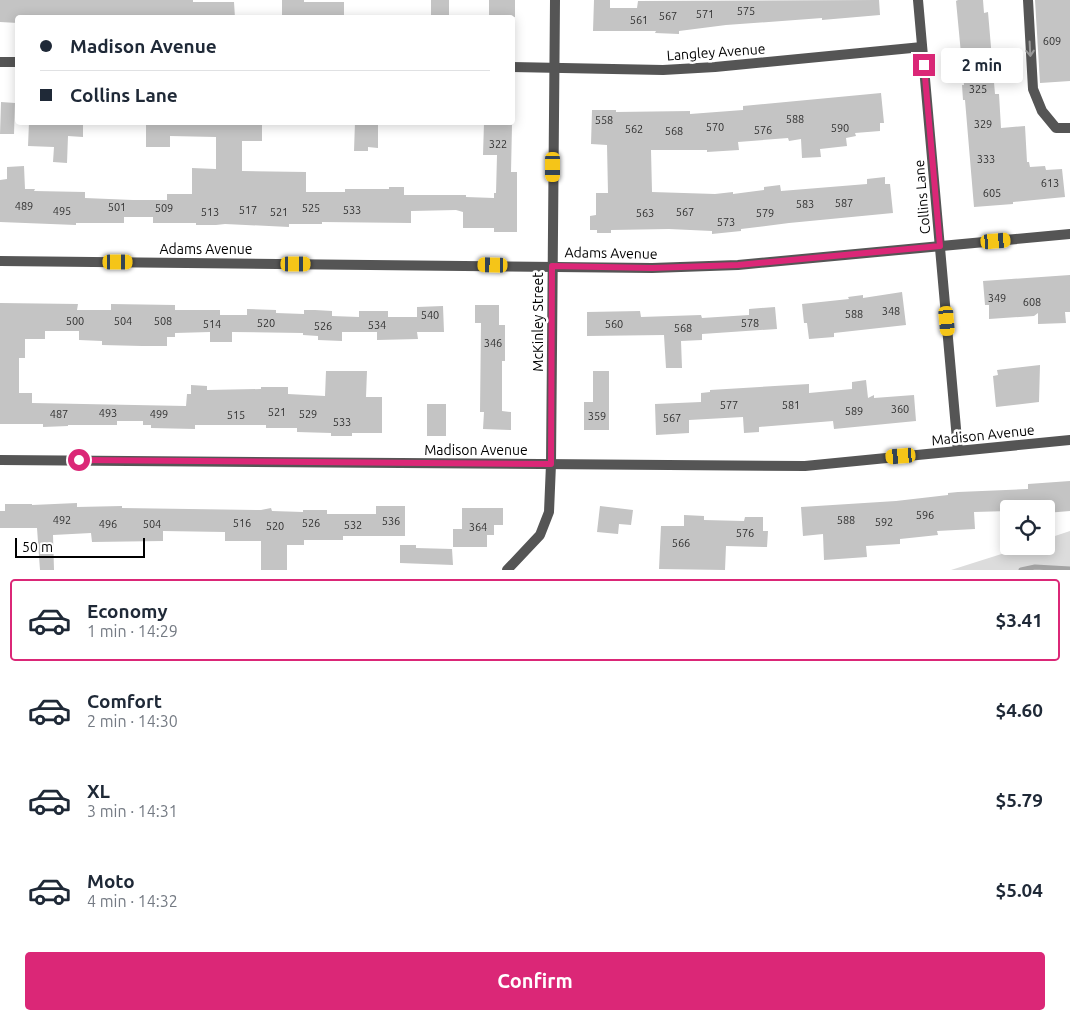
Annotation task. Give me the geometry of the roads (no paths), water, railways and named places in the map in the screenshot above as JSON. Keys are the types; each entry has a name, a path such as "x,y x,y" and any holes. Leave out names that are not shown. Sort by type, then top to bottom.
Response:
{"street":[{"name":"McKinley Street","path":"508,570 540,535 549,512 555,0"},
{"name":"Collins Lane","path":"918,0 958,451"},
{"path":"1028,0 1033,89 1042,111 1056,128 1070,128"},
{"name":"Langley Avenue","path":"515,67 663,70 715,67 922,46"},
{"path":"0,62 15,62"},
{"name":"Adams Avenue","path":"0,261 652,268 738,265 1070,234"},
{"name":"Madison Avenue","path":"0,460 805,466 1070,440"}],"waterway":[{"path":"1021,570 1035,567 1070,569"}]}
